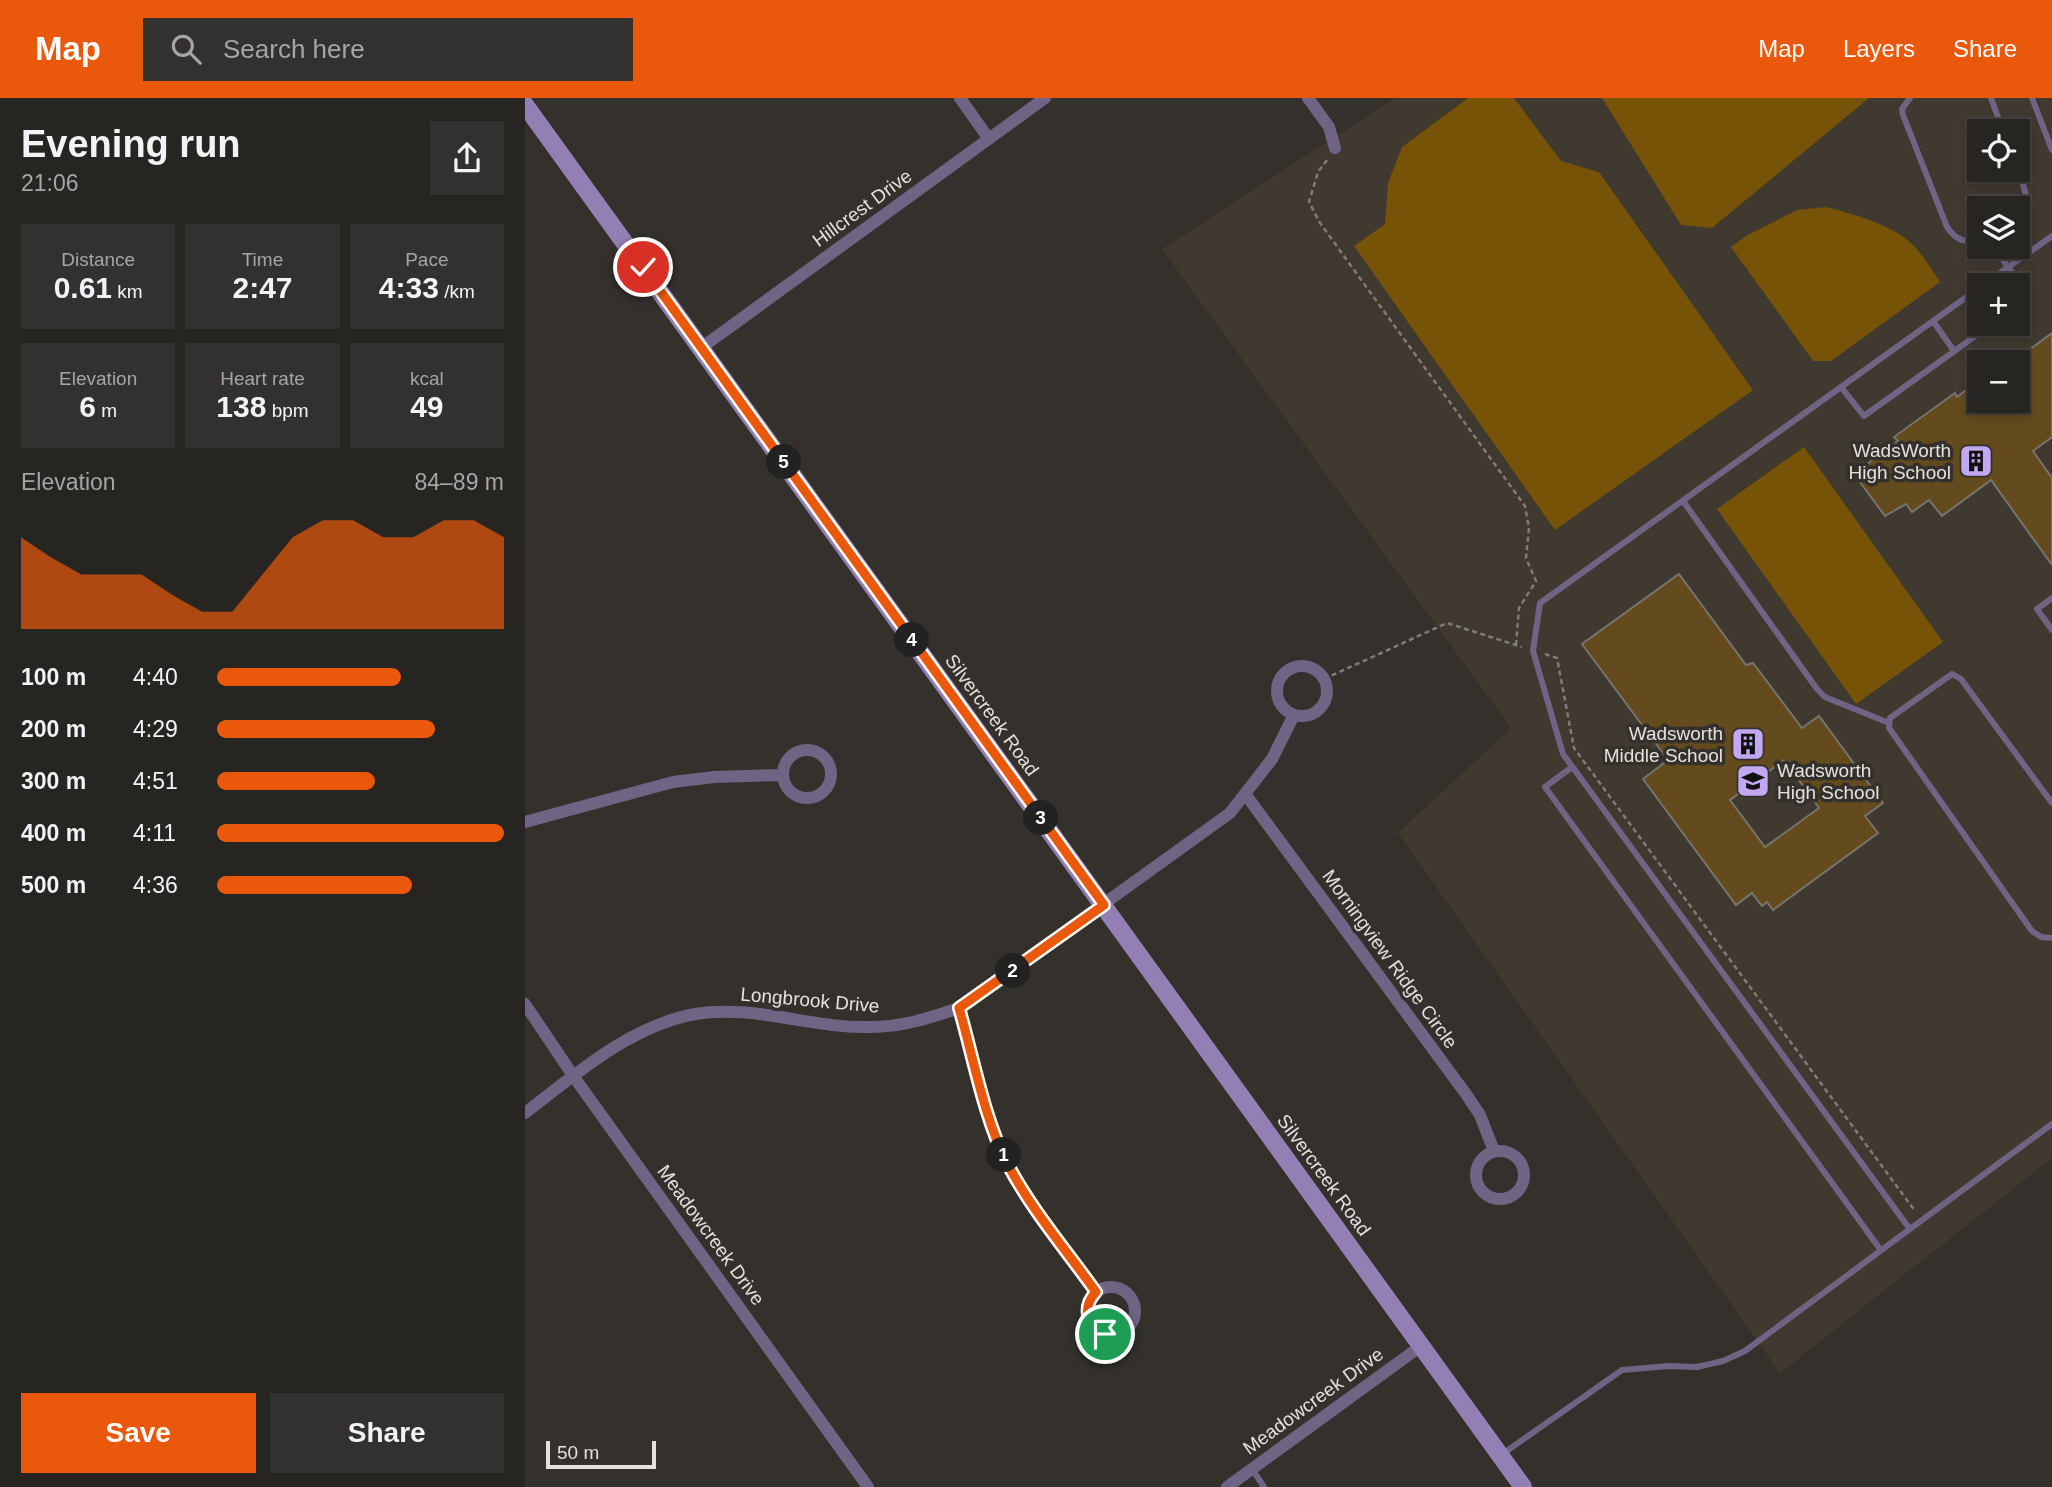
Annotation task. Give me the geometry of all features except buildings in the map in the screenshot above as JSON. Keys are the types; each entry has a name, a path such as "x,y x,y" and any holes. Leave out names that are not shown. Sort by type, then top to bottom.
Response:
{"street":[{"path":"960,98 989,139"},
{"name":"Hillcrest Drive","path":"701,348 1045,98"},
{"path":"1308,98 1329,127 1335,148"},
{"name":"Silvercreek Road","path":"525,105 1523,1487"},
{"path":"1296,667 1312,668 1324,679 1327,687 1324,704 1311,714 1294,715 1278,698 1279,682 1289,670 1296,667"},
{"name":"Longbrook Drive","path":"525,1113 617,1046 667,1021 695,1014 751,1012 869,1028 914,1022 959,1008 1230,813 1272,759 1294,715"},
{"path":"525,822 673,782 714,777 782,775"},
{"name":"Morningview Ridge Circle","path":"1246,795 1480,1115 1493,1151"},
{"name":"Meadowcreek Drive","path":"525,1004 574,1077 868,1487"},
{"path":"959,1008 994,1132 1007,1162 1096,1292"},
{"name":"Meadowcreek Drive","path":"1227,1487 1421,1346"}],"lane":[{"path":"1910,98 1902,109 1903,115 1947,228 1953,236 1967,240"},
{"path":"1991,98 1999,119"},
{"path":"2032,98 2052,150"},
{"path":"2000,273 2052,236"},
{"path":"2002,259 2012,273"},
{"path":"1909,1228 1563,754 1533,651 1540,603 1967,297"},
{"path":"1933,321 1954,351"},
{"path":"1841,387 1864,416 1975,336"},
{"path":"1683,501 1817,689 1825,696 1889,723"},
{"path":"2052,598 2037,609 2052,630"},
{"path":"2052,803 1961,679 1952,674 1890,718 1889,727 2032,931 2041,937 2052,938"},
{"path":"1572,766 1545,787 1880,1250"},
{"path":"1501,1455 1622,1370 1669,1366 1697,1367 1723,1361 1745,1351 2052,1124"},
{"path":"1252,1469 1264,1487"}],"path":[{"path":"1335,148 1318,172 1309,202 1320,223 1525,506 1529,528 1526,558 1536,581 1519,608 1516,645"}],"shaded area":[{"name":"Wadsworth High School","path":"1395,98 2052,98 2052,1158 1780,1373 1398,833 1511,728 1162,249"},
{"path":"1468,98 1514,98 1561,161 1599,172 1753,390 1555,530 1354,246 1385,224 1388,183 1402,147"},
{"path":"1602,98 1869,98 1712,228 1681,225"},
{"path":"1826,207 1871,220 1903,237 1919,252 1940,282 1831,361 1813,361 1731,247 1746,236 1797,210"},
{"path":"1804,447 1943,642 1856,704 1717,509"}],"place":[{"name":"WadsWorth High School","path":"1976,461"},
{"name":"Wadsworth Middle School","path":"1748,744"},
{"name":"Wadsworth High School","path":"1753,781"}],"route":[{"path":"643,267 1104,905 959,1008 994,1132 1007,1162 1096,1292 1088,1304 1087,1312 1092,1326 1105,1334"}]}
